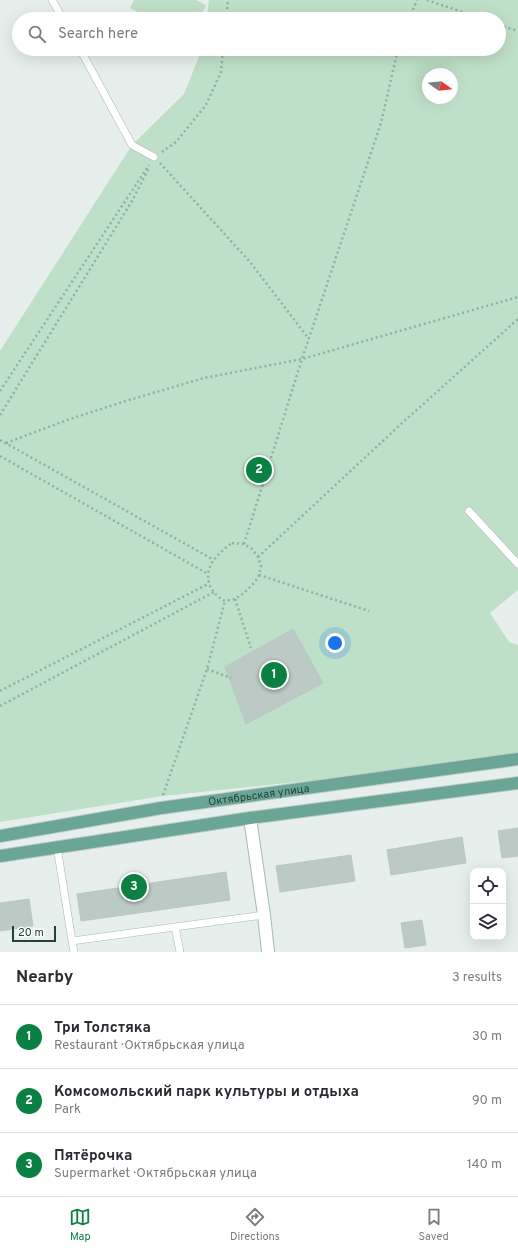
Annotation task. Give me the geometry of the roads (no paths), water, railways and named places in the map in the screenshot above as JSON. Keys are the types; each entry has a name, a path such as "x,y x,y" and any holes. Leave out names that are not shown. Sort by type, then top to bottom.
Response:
{"main road":[{"name":"Октябрьская улица","path":"0,836 161,808 518,759"},
{"name":"Октябрьская улица","path":"0,856 250,818 518,783"}],"street":[{"path":"250,818 268,952"}],"lane":[{"path":"52,0 59,12"},
{"path":"84,56 132,145 154,157"},
{"path":"469,511 518,564"},
{"path":"57,847 74,952"},
{"path":"72,941 264,915"},
{"path":"175,927 180,952"}],"place":[{"name":"Комсомольский парк культуры и отдыха","path":"259,470"},
{"name":"Три Толстяка","path":"274,675"},
{"name":"Пятёрочка","path":"134,887"}]}
